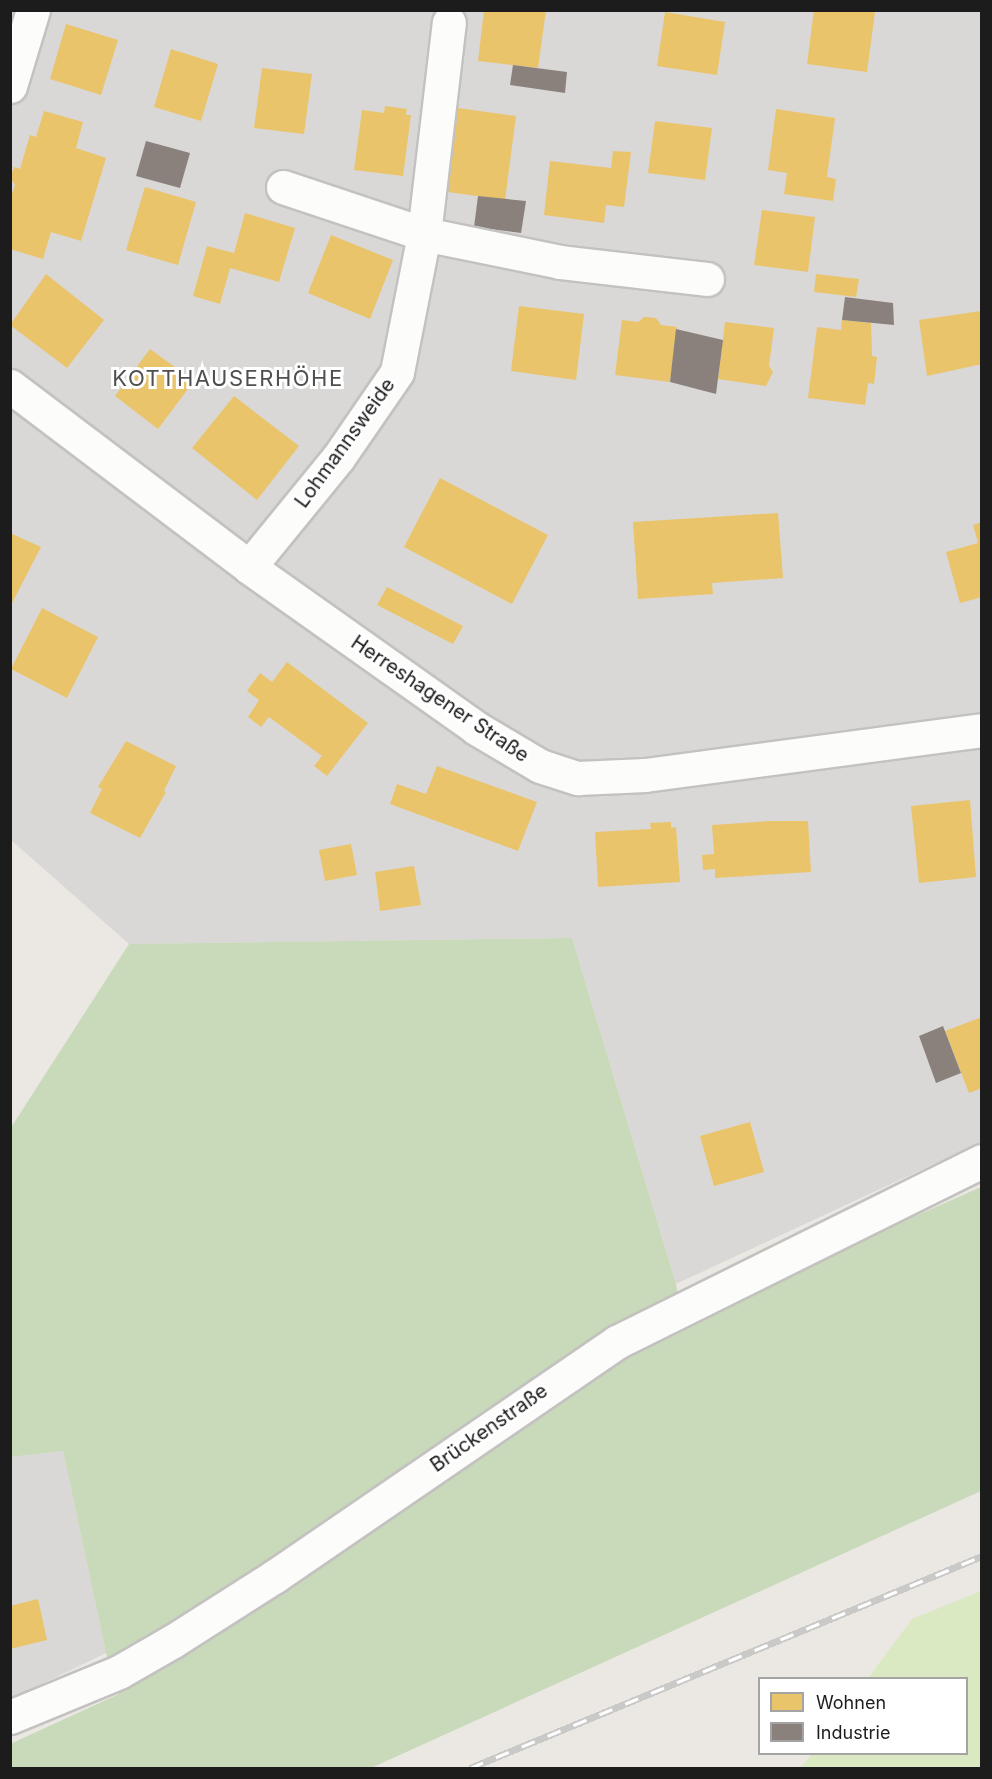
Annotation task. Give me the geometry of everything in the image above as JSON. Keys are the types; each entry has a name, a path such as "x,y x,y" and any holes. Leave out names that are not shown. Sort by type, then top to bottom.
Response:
{"street":[{"path":"10,86 33,10"},
{"name":"Lohmannsweide","path":"249,567 338,458 397,372 424,234 449,22"},
{"path":"283,187 424,234 560,262 707,279"},
{"name":"Herreshagener Straße","path":"10,386 249,567 476,728 540,766 578,778 757,763 981,730"},
{"name":"Brückenstraße","path":"10,1717 119,1672 173,1641 275,1576 617,1342 981,1161"}],"shaded area":[{"path":"11,11 981,11 981,1142 676,1284 572,938 129,944 11,840"},
{"path":"63,1451 106,1653 11,1699 11,1457"}],"green space":[{"path":"572,938 676,1284 683,1319 981,1187 981,1491 371,1768 11,1768 10,1744 119,1694 106,1653 63,1451 11,1457 10,1129 129,944"},
{"path":"981,1591 981,1768 800,1768 811,1755 968,1755 968,1677 869,1677 912,1619"}],"building: Wohnen":[{"path":"484,10 546,10 538,68 478,61"},
{"path":"814,10 875,12 867,72 807,64"},
{"path":"665,12 725,22 717,75 657,66"},
{"path":"66,24 118,40 101,95 50,79"},
{"path":"171,49 218,64 201,121 154,107"},
{"path":"262,68 312,74 304,134 254,128"},
{"path":"385,106 407,109 406,115 411,115 403,176 354,170 362,110 384,113"},
{"path":"458,108 516,116 505,200 448,192"},
{"path":"776,109 835,118 827,177 836,179 833,201 784,194 787,173 768,170"},
{"path":"44,111 83,122 76,148 106,158 81,241 51,232 43,259 10,249 10,199 15,185 10,178 14,167 20,169 30,135 36,137"},
{"path":"655,121 712,128 705,180 648,173"},
{"path":"613,151 631,152 624,207 606,205 604,223 544,215 550,161 611,168"},
{"path":"145,187 196,202 178,265 126,250"},
{"path":"762,210 815,217 808,272 754,265"},
{"path":"245,213 295,228 279,282 230,268 220,304 193,296 207,246 234,253"},
{"path":"331,235 393,260 370,319 308,293"},
{"path":"46,274 104,320 67,368 10,325"},
{"path":"816,274 859,279 856,297 814,292"},
{"path":"519,306 584,314 576,380 511,371"},
{"path":"981,311 982,364 927,376 919,320"},
{"path":"644,317 656,318 661,325 677,327 670,382 615,375 622,320 638,322"},
{"path":"842,320 871,323 872,356 877,357 874,384 868,383 865,405 808,398 817,327 841,330"},
{"path":"725,322 774,328 769,366 773,372 766,386 718,379"},
{"path":"150,349 194,381 158,429 115,396"},
{"path":"234,396 299,446 257,500 192,448"},
{"path":"440,478 548,535 512,604 404,547"},
{"path":"778,513 783,578 712,583 713,594 638,599 633,522"},
{"path":"982,522 982,597 960,603 946,552 978,543 973,525"},
{"path":"10,533 41,547 10,607"},
{"path":"387,587 463,626 453,644 377,605"},
{"path":"42,608 98,637 67,698 11,669"},
{"path":"287,662 368,723 327,776 314,766 322,756 269,717 261,727 248,717 259,700 247,691 260,673 272,682"},
{"path":"126,741 176,766 164,791 166,792 140,838 90,813 102,789 98,787"},
{"path":"437,766 537,802 518,851 390,804 397,784 426,794"},
{"path":"970,800 976,877 919,883 911,806"},
{"path":"808,821 811,872 715,878 715,869 703,870 702,855 714,854 712,825"},
{"path":"671,822 671,828 676,827 680,882 598,887 595,832 651,829 650,823"},
{"path":"351,844 357,875 325,881 319,850"},
{"path":"414,866 421,905 380,911 375,872"},
{"path":"982,1017 982,1088 969,1093 945,1031"},
{"path":"750,1122 764,1172 714,1186 700,1136"},
{"path":"38,1599 47,1640 10,1649 10,1606"}],"building: Industrie":[{"path":"513,65 567,72 565,93 510,85"},
{"path":"146,141 190,153 180,188 136,176"},
{"path":"478,196 526,201 521,233 474,227"},
{"path":"845,297 893,303 894,325 842,320"},
{"path":"676,329 723,340 716,394 670,382"},
{"path":"943,1026 961,1073 936,1083 919,1036"}],"railway":[{"path":"470,1768 982,1556"}],"district":[{"name":"KOTTHAUSERHÖHE","path":"228,379"}]}
